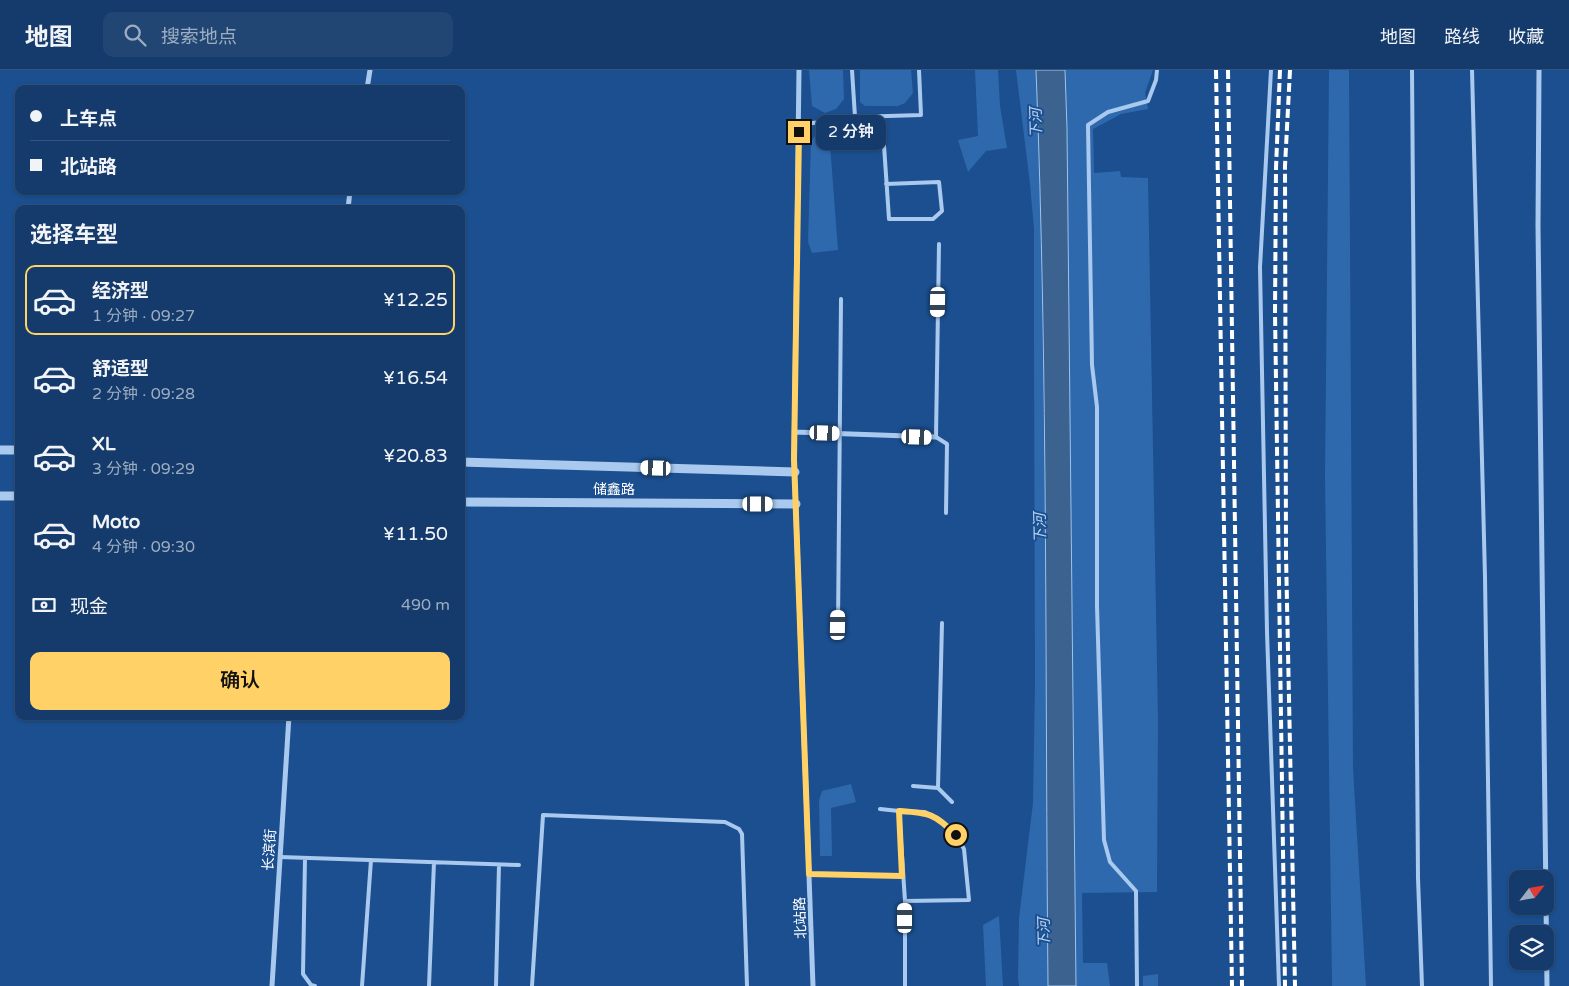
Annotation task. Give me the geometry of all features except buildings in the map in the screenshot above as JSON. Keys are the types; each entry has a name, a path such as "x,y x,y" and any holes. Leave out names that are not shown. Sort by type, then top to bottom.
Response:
{"street":[{"path":"368,85 370,70"},
{"name":"北站路","path":"798,70 799,125 794,432 813,986"},
{"path":"1539,70 1538,226 1547,986"},
{"path":"794,432 936,437"},
{"path":"0,450 15,450"},
{"name":"储鑫路","path":"465,462 795,472"},
{"path":"0,496 15,496"},
{"name":"储鑫路","path":"465,502 796,504"},
{"name":"长滨街","path":"272,986 289,720"}],"lane":[{"path":"852,70 855,117"},
{"path":"799,125 855,117 921,114 919,70"},
{"path":"1137,986 1136,891 1110,862 1104,840 1098,606 1097,408 1092,365 1088,125 1108,112 1148,101 1156,80 1157,70"},
{"path":"1271,70 1260,267 1268,642 1279,986"},
{"path":"1412,70 1418,868 1422,986"},
{"path":"1472,70 1485,577 1491,986"},
{"path":"882,116 886,184 889,220 933,219 942,210 939,182 886,184"},
{"path":"939,244 936,437 947,444 946,513"},
{"path":"838,625 841,298"},
{"path":"938,788 942,623"},
{"path":"913,786 938,788 952,802"},
{"path":"880,809 926,812 940,820 956,835 964,849 969,900 905,901"},
{"path":"899,811 905,901 905,986"},
{"path":"532,986 543,814 725,822 739,829 742,834 747,986"},
{"path":"280,857 500,865 518,864"},
{"path":"305,858 303,974 311,985 315,986"},
{"path":"362,986 371,860"},
{"path":"429,986 434,862"},
{"path":"496,986 500,865"},
{"path":"809,874 902,876"}],"shaded area":[{"path":"809,70 843,70 844,99 836,109 825,113 812,106"},
{"path":"860,70 911,70 913,93 905,103 898,106 865,106 860,102"},
{"path":"975,70 998,70 1000,106 1007,148 986,151 968,172 958,140 978,136"},
{"path":"1016,70 1036,70 1041,231 1045,516 1048,986 1019,986 1018,978 1019,918 1033,803 1035,683 1034,229"},
{"path":"1036,70 1065,70 1076,986 1048,986 1043,299"},
{"path":"1065,70 1153,70 1145,93 1148,109 1121,114 1093,129 1094,173 1120,171 1121,177 1148,178 1158,719 1157,892 1082,893 1083,963 1107,963 1110,986 1076,986"},
{"path":"1329,70 1349,70 1353,768 1366,986 1332,986 1325,477"},
{"path":"829,131 838,250 812,253 808,242 811,141 816,135"},
{"path":"851,784 856,802 831,808 832,856 820,856 819,800 822,791"},
{"path":"999,916 1003,986 986,986 983,925"},
{"path":"1158,974 1158,986 1143,986 1143,976"}],"railway":[{"path":"1216,70 1232,986"},
{"path":"1228,70 1242,986"},
{"path":"1280,70 1276,168 1275,313 1285,986"},
{"path":"1290,70 1285,166 1286,555 1295,986"}],"route":[{"path":"799,132 794,459 809,874 902,876 899,811 926,812 940,820 956,835"}],"water label":[{"name":"下河","path":"1036,123"},
{"name":"下河","path":"1040,528"},
{"name":"下河","path":"1044,933"}]}
